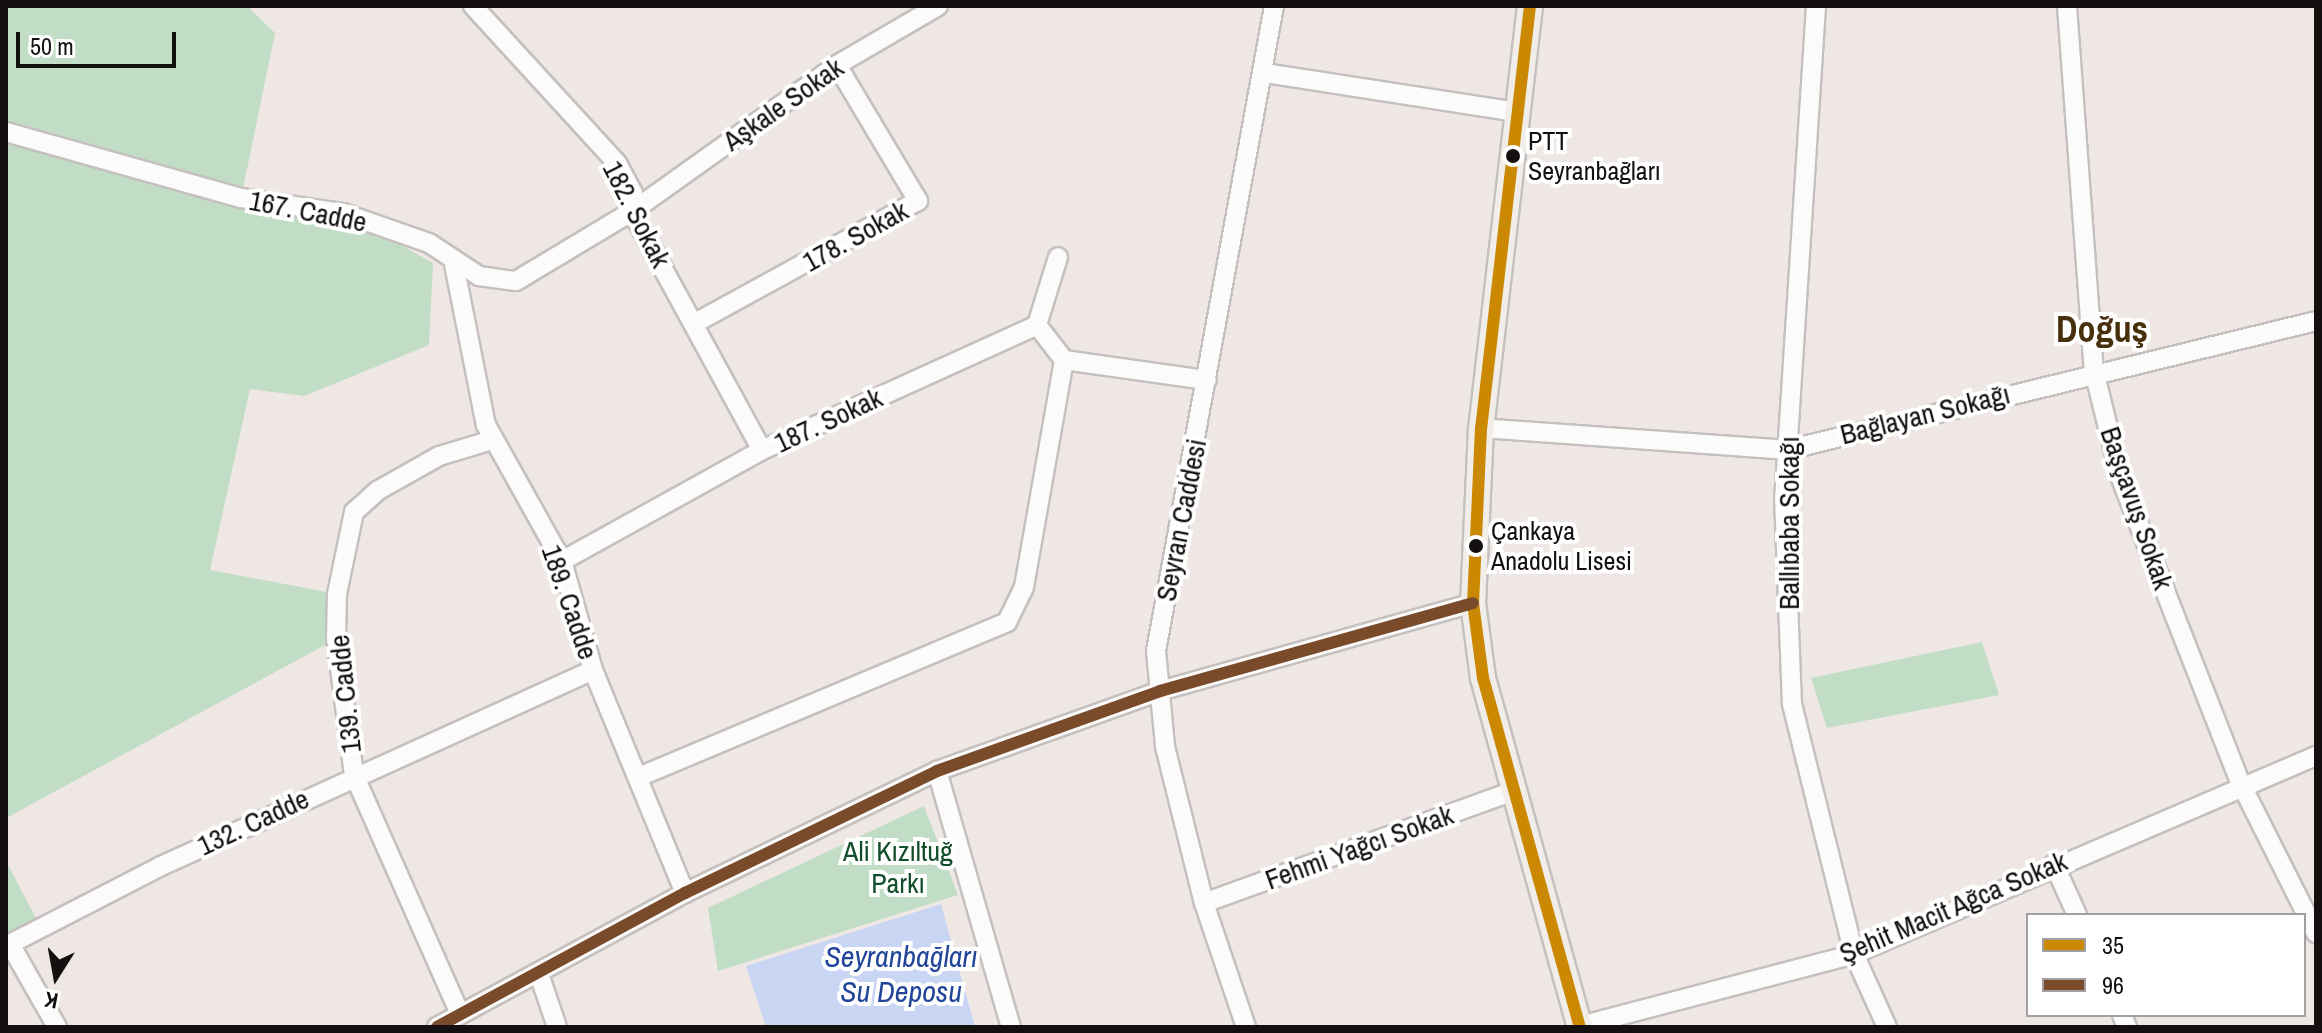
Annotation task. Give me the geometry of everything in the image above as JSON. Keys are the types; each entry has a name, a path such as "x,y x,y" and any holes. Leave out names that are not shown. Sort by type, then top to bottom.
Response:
{"main road":[{"path":"1530,6 1481,428 1473,603 1483,678 1580,1026"}],"street":[{"name":"Aşkale Sokak","path":"634,210 837,65 938,6"},
{"name":"Seyran Caddesi","path":"1246,1027 1204,903 1165,746 1156,651 1265,73 1274,6"},
{"name":"Ballıbaba Sokağı","path":"1816,6 1787,450 1792,704 1854,954 1887,1027"},
{"name":"Başçavuş Sokak","path":"2067,6 2094,371 2120,476 2241,784 2306,913"},
{"name":"182. Sokak","path":"475,7 617,163 633,193 634,210 762,450"},
{"name":"178. Sokak","path":"695,323 918,201 837,65"},
{"path":"1265,73 1516,112"},
{"name":"167. Cadde","path":"6,132 241,198 343,213 429,243 454,264 516,281 634,210"},
{"path":"1058,257 1037,325 1064,360 1207,380"},
{"name":"189. Cadde","path":"454,264 465,342 492,440 562,561 593,670 641,776 685,893"},
{"name":"Bağlayan Sokağı","path":"1481,428 1787,450 2094,371 2316,321"},
{"name":"187. Sokak","path":"562,561 762,450 1037,325"},
{"path":"641,776 1007,622 1024,587 1064,360"},
{"name":"139. Cadde","path":"460,1014 354,775 336,639 337,594 354,512 377,491 439,456 492,440"},
{"path":"437,1027 685,893 937,771 1160,691 1473,603"},
{"name":"132. Cadde","path":"8,945 354,775 593,670"},
{"name":"Şehit Macit Ağca Sokak","path":"1580,1026 1854,954 2054,864 2241,784 2316,756"},
{"path":"937,771 1011,1027"},
{"name":"Fehmi Yağcı Sokak","path":"1204,903 1513,791"},
{"path":"2054,864 2076,913"},
{"name":"Başçavuş Sokak","path":"2306,913 2316,933"},
{"path":"8,945 57,1027"},
{"path":"539,974 557,1027"}],"green space":[{"path":"6,6 247,6 275,33 241,198 343,213 433,263 429,345 304,396 250,389 210,570 337,594 336,639 6,818"},
{"path":"1982,642 1999,695 1827,728 1811,678"},
{"name":"Ali Kızıltuğ Parkı","path":"924,806 958,895 718,971 708,908"},
{"path":"6,861 41,928 6,946"}],"water":[{"name":"Seyranbağları Su Deposu","path":"941,904 975,1027 766,1027 746,966"}],"transit line":[{"name":"35","path":"1530,6 1481,428 1473,603 1483,678 1580,1027"},
{"name":"96","path":"437,1027 685,893 937,771 1160,691 1473,603"}],"place":[{"name":"PTT Seyranbağları","path":"1513,156"},
{"name":"Çankaya Anadolu Lisesi","path":"1476,546"}],"district":[{"name":"Doğuş","path":"2102,330"}]}
